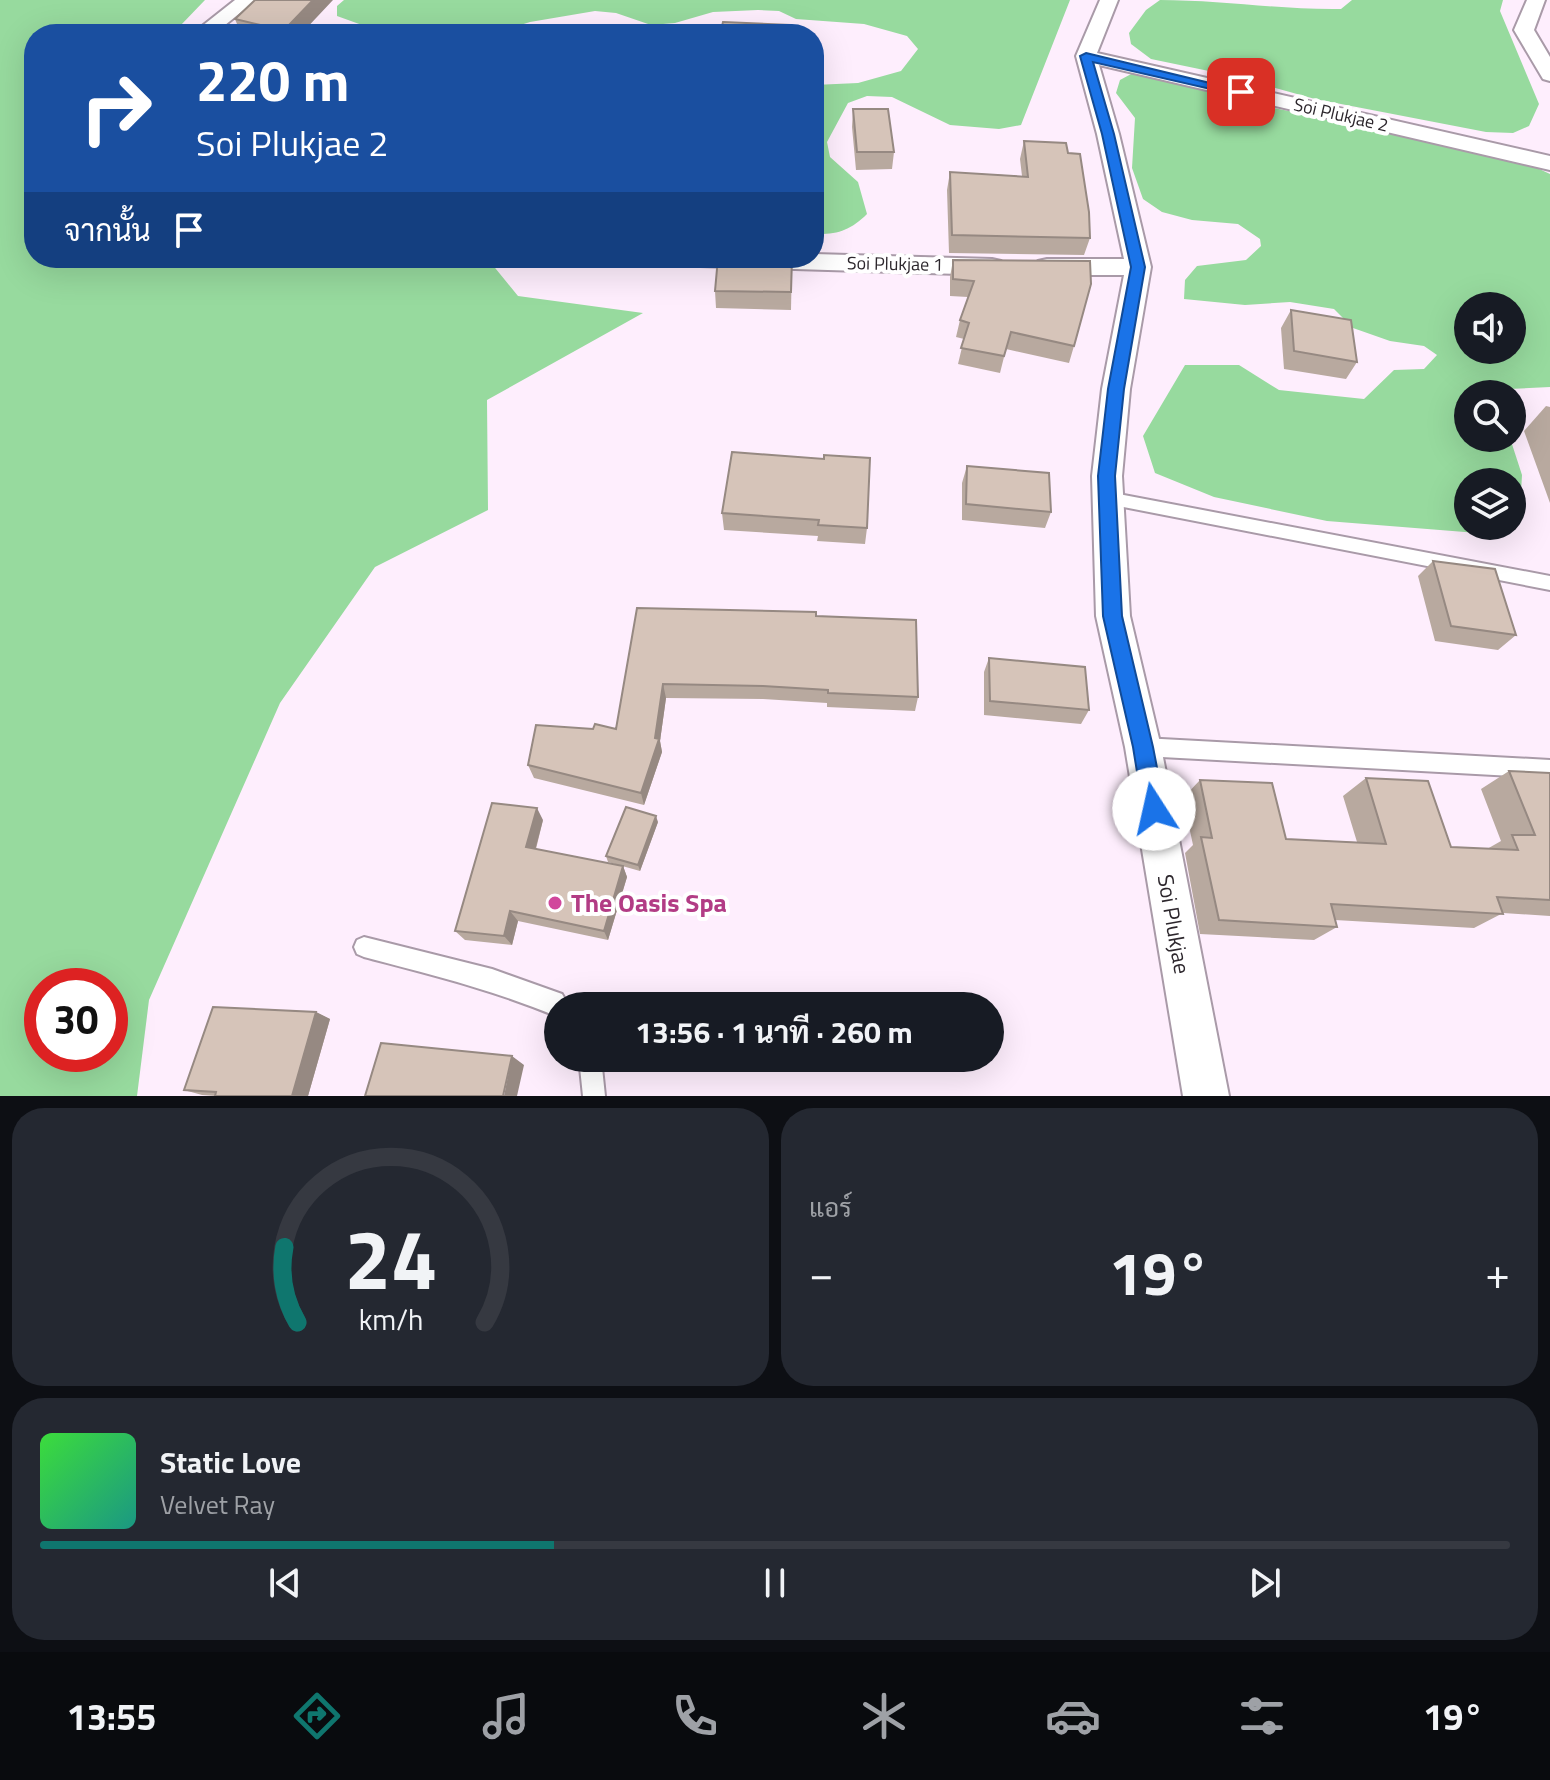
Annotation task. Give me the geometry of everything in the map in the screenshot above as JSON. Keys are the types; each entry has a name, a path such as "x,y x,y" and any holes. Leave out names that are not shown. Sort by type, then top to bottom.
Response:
{"street":[{"path":"215,24 247,0"},
{"path":"1086,56 1109,0"},
{"path":"1536,0 1524,30 1550,75"},
{"name":"Soi Plukjae 2","path":"1086,56 1550,163"},
{"name":"Soi Plukjae","path":"1086,56 1108,134 1138,267 1116,389 1107,476 1113,616 1143,747 1206,1096"},
{"name":"Soi Plukjae 1","path":"824,261 1138,267"}],"lane":[{"path":"1108,498 1550,583"},
{"path":"1143,747 1550,769"},
{"path":"364,947 492,980 544,998"},
{"path":"591,1072 594,1096"}],"green space":[{"path":"0,0 205,0 182,24 24,24 24,268 495,268 518,296 643,313 487,400 488,510 375,567 280,703 149,1000 137,1096 0,1096"},
{"path":"344,0 1070,0 1021,125 999,129 950,125 892,97 867,96 848,103 827,142 830,157 858,182 867,214 849,228 824,234 824,85 858,83 901,71 918,49 907,36 864,24 796,19 779,11 713,12 663,24 648,24 616,13 595,11 524,24 359,24 337,16 337,6"},
{"path":"1160,0 1341,9 1352,0 1503,0 1500,11 1539,104 1529,126 1513,133 1486,132 1315,99 1233,76 1151,59 1131,44 1129,33 1146,10"},
{"path":"1133,73 1194,85 1234,100 1509,155 1550,174 1550,387 1526,388 1526,380 1454,380 1454,452 1515,452 1520,468 1454,468 1454,531 1327,521 1214,497 1155,473 1143,436 1185,365 1239,365 1279,390 1364,399 1394,370 1424,369 1437,355 1424,346 1390,341 1353,328 1334,309 1290,302 1245,305 1184,299 1185,280 1197,266 1246,260 1261,246 1260,239 1238,224 1192,220 1162,212 1143,199 1132,168 1135,118 1116,93 1120,80"}],"building":[{"path":"255,0 313,0 290,24 256,24 235,19"},
{"path":"723,22 768,24 722,24"},
{"path":"853,109 888,109 894,152 857,152"},
{"path":"1024,141 1066,143 1068,153 1080,154 1090,238 952,235 950,172 1028,177"},
{"path":"953,260 1090,261 1091,284 1074,346 1011,332 1004,356 961,348 969,323 960,320 974,281 953,279"},
{"path":"717,268 792,268 791,292 715,291"},
{"path":"1291,310 1351,320 1357,362 1294,351"},
{"path":"732,452 824,459 824,455 870,458 867,528 818,525 819,520 722,513"},
{"path":"967,466 1049,473 1051,512 966,504"},
{"path":"1433,561 1495,569 1516,635 1451,626"},
{"path":"637,608 816,612 816,616 916,620 918,697 763,686 663,684 655,738 659,739 641,793 528,765 536,725 593,729 595,724 616,729"},
{"path":"989,658 1085,667 1089,710 990,701"},
{"path":"1509,771 1550,773 1550,900 1497,897 1503,914 1331,904 1337,927 1219,920 1201,837 1212,838 1200,780 1272,783 1286,839 1386,844 1366,778 1428,781 1451,847 1518,850 1512,835 1535,835"},
{"path":"492,803 537,808 526,847 623,866 604,931 510,911 504,936 455,931"},
{"path":"626,807 656,816 638,865 606,856"},
{"path":"213,1007 316,1012 292,1096 215,1096 216,1092 184,1090"},
{"path":"381,1043 512,1056 503,1096 365,1096"}],"place":[{"name":"The Oasis Spa","path":"555,903"}],"route":[{"path":"1154,809 1113,616 1107,476 1116,389 1138,267 1108,134 1086,56 1241,92"}]}
